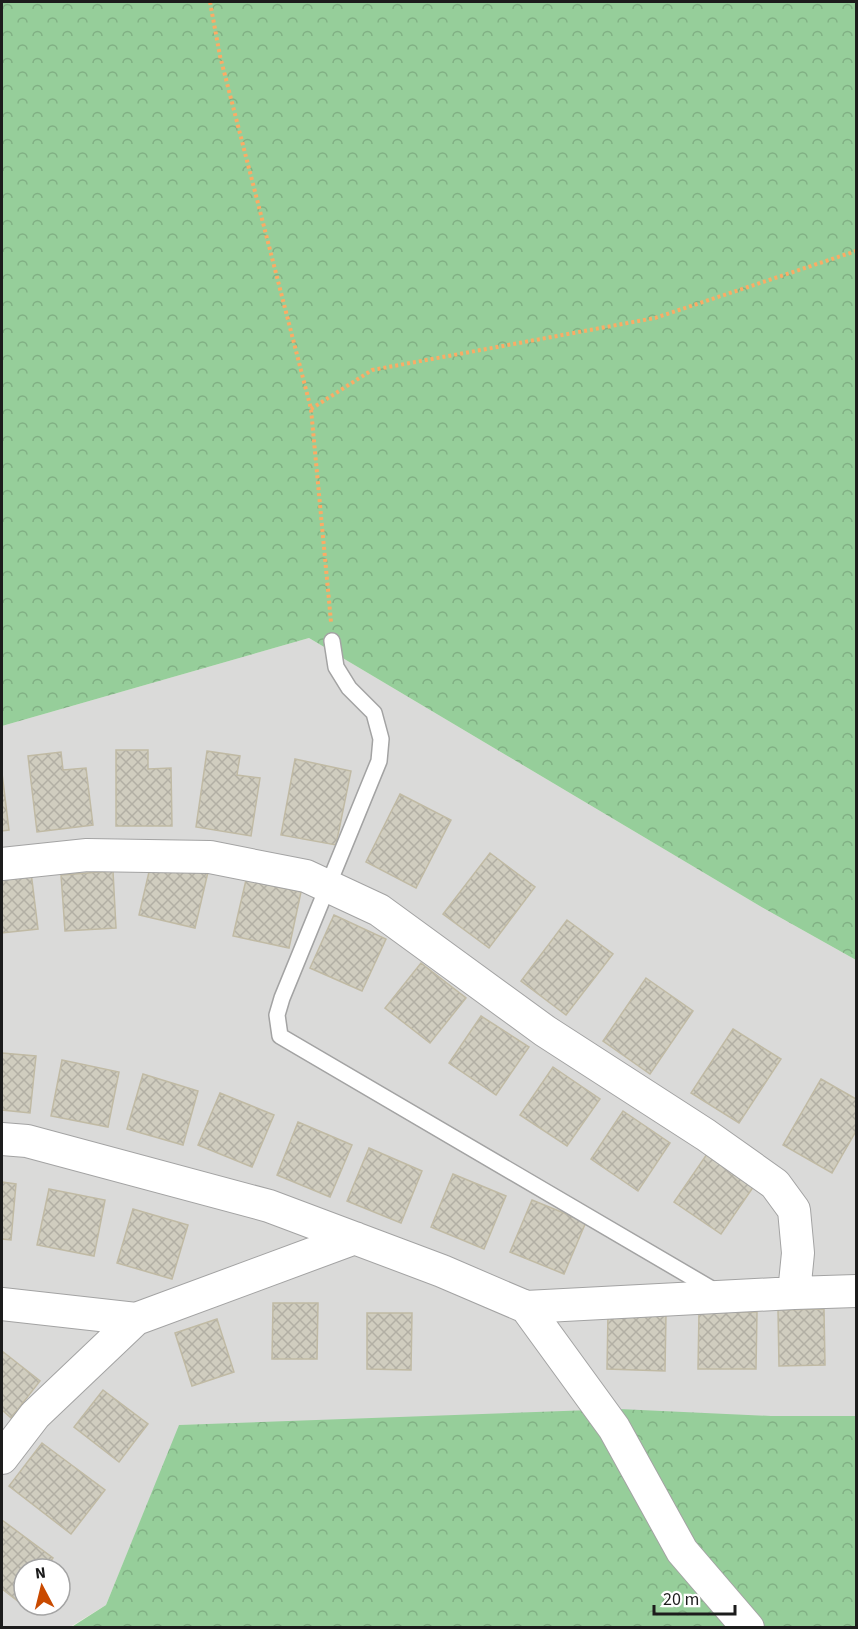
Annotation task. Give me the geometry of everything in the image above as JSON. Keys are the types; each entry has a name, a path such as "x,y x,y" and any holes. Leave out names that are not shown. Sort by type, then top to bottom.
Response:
{"street":[{"path":"2,864 87,855 210,857 306,876 379,910 545,1031 706,1135 775,1184 794,1210 798,1252 794,1293"},
{"path":"2,1139 27,1141 269,1206 442,1271 526,1307 856,1291"},
{"path":"2,1458 35,1415 136,1319 355,1238"},
{"path":"2,1304 136,1319"},
{"path":"526,1307 614,1428 682,1551 748,1628"}],"lane":[{"path":"332,641 336,667 350,687 374,713 381,740 379,761 282,998 277,1015 280,1036 531,1181 725,1297"}],"path":[{"path":"210,2 220,56 311,409 332,641"},
{"path":"311,409 372,370 655,318 856,251"}],"shaded area":[{"path":"309,638 765,909 856,960 856,1416 180,1425 106,1605 70,1627 2,1628 2,726"}],"green space":[{"path":"2,2 856,2 856,960 765,909 309,638 2,726"},
{"path":"619,1409 771,1416 856,1416 856,1627 70,1628 106,1605 179,1425"}],"building":[{"path":"116,750 148,750 148,769 171,768 172,826 116,826"},
{"path":"207,751 240,756 237,775 260,778 251,836 196,827"},
{"path":"61,752 63,770 86,768 93,825 37,832 28,756"},
{"path":"295,759 351,771 336,845 281,835"},
{"path":"2,773 9,830 2,831"},
{"path":"400,794 451,820 416,888 366,862"},
{"path":"490,853 535,887 489,948 443,914"},
{"path":"152,859 208,872 195,928 139,915"},
{"path":"113,871 116,928 65,931 61,875"},
{"path":"31,872 38,929 2,933 2,876"},
{"path":"246,880 301,892 289,948 233,936"},
{"path":"334,915 386,939 362,991 310,968"},
{"path":"567,920 613,954 566,1015 521,981"},
{"path":"421,963 466,998 430,1043 385,1008"},
{"path":"646,978 693,1011 650,1074 603,1041"},
{"path":"481,1016 529,1047 496,1095 449,1063"},
{"path":"733,1029 781,1059 739,1123 691,1093"},
{"path":"2,1053 36,1056 30,1113 2,1110"},
{"path":"62,1060 119,1072 108,1127 51,1116"},
{"path":"553,1067 600,1099 567,1146 520,1115"},
{"path":"143,1074 198,1091 183,1145 127,1129"},
{"path":"821,1079 856,1099 856,1131 832,1173 783,1145"},
{"path":"220,1093 274,1115 252,1167 198,1145"},
{"path":"623,1111 670,1143 638,1191 591,1159"},
{"path":"298,1122 352,1145 330,1197 277,1175"},
{"path":"369,1148 422,1171 401,1223 347,1201"},
{"path":"707,1154 754,1186 721,1234 674,1202"},
{"path":"453,1174 506,1196 484,1249 431,1227"},
{"path":"2,1182 16,1184 11,1240 2,1239"},
{"path":"49,1189 105,1200 94,1256 37,1245"},
{"path":"532,1200 586,1222 564,1274 510,1252"},
{"path":"133,1209 188,1225 172,1279 117,1263"},
{"path":"273,1303 318,1303 317,1359 272,1359"},
{"path":"824,1309 825,1365 779,1366 778,1310"},
{"path":"699,1312 757,1312 756,1369 698,1369"},
{"path":"367,1313 412,1313 411,1370 367,1369"},
{"path":"608,1313 666,1314 665,1371 607,1369"},
{"path":"217,1319 234,1372 192,1386 175,1333"},
{"path":"2,1351 40,1381 11,1418 2,1410"},
{"path":"103,1390 148,1424 119,1462 74,1427"},
{"path":"42,1443 105,1490 71,1534 9,1486"},
{"path":"2,1520 52,1557 12,1557 12,1597 2,1589"}]}
